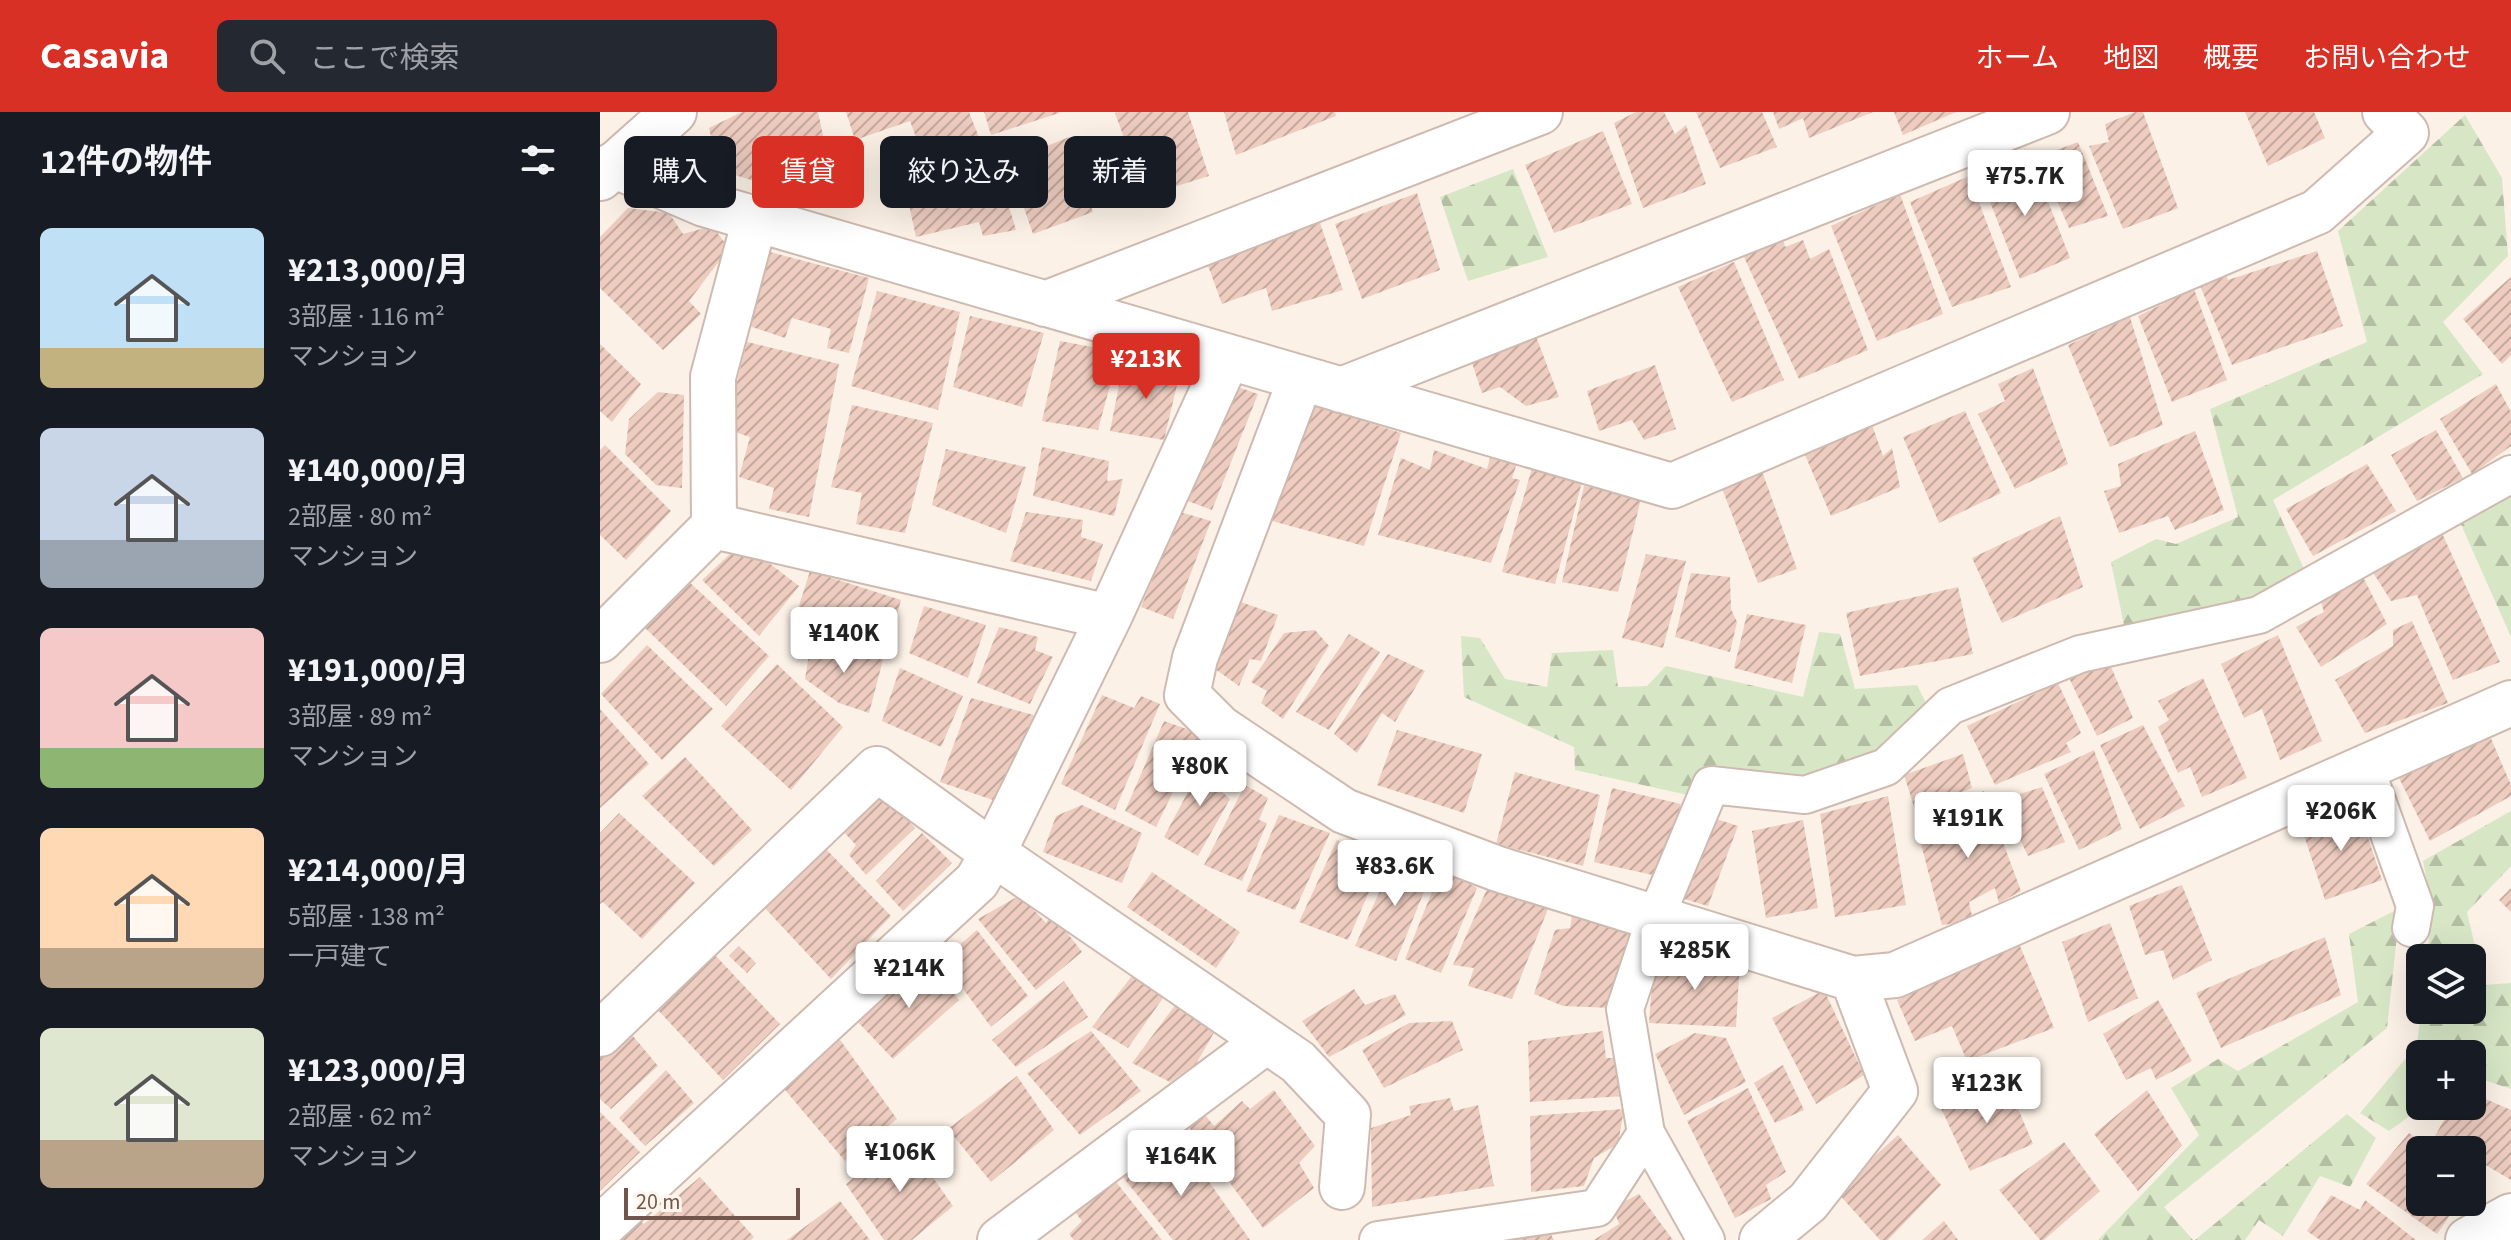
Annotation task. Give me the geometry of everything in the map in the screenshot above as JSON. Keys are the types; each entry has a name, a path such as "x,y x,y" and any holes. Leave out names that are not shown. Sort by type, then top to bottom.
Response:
{"street":[{"path":"606,172 674,112"},
{"path":"1045,304 1540,112"},
{"path":"2047,112 1321,384 1195,658 1187,695 1220,728 1344,811 1498,869 1853,979 1895,975 2511,703"},
{"path":"606,172 704,204 1672,486 2317,212 2406,133 2385,112"},
{"path":"600,640 714,526 713,377 755,219"},
{"path":"600,1228 977,881 1109,617 1228,357"},
{"path":"714,526 1109,617"},
{"path":"600,1034 877,769 993,853 1298,1062 1348,1115 1342,1187"},
{"path":"1762,1240 1808,1202 1895,1091 1853,979"},
{"path":"1000,1240 1266,1041"},
{"path":"2468,1240 2511,1216"}],"lane":[{"path":"1706,1240 1646,1133 1625,1009 1655,919 1711,785 1805,795 1886,767 1950,706 2080,654 2259,615 2511,474"},
{"path":"2365,767 2415,906 2411,928"},
{"path":"1378,1240 1597,1208 1646,1133"}],"green space":[{"path":"2465,115 2502,178 2508,256 2443,322 2483,374 2273,500 2304,569 2252,601 2124,625 2111,562 2156,539 2176,544 2238,517 2210,409 2367,342 2338,231"},
{"path":"1513,169 1548,257 1468,281 1440,197"},
{"path":"2511,487 2511,637 2459,520"},
{"path":"1819,632 1840,634 1855,689 1917,685 1929,709 1883,748 1802,775 1714,765 1697,797 1575,770 1574,747 1464,697 1461,636 1480,638 1505,679 1547,687 1552,653 1613,650 1618,687 1647,686 1666,666 1803,697"},
{"path":"2511,811 2511,866 2467,912 2474,944 2428,944 2432,908 2423,861"},
{"path":"2400,908 2387,1028 2164,1207 2193,1240 2098,1240 2199,1135 2171,1088 2218,1059 2238,1071 2358,1002 2349,934"},
{"path":"2511,983 2511,1089 2486,1081 2486,1040 2418,1040 2419,1024 2486,1024 2486,985"},
{"path":"2406,1058 2406,1119 2389,1131 2360,1113"},
{"path":"2347,1114 2376,1138 2350,1187 2320,1176 2283,1236 2259,1220 2245,1240 2195,1240"}],"building":[{"path":"742,112 818,112 823,136 752,136 752,180 736,175 736,136 711,136 709,128"},
{"path":"846,112 969,112 978,136 916,136 910,121 864,137 854,136"},
{"path":"984,112 1059,112 1059,113 991,135"},
{"path":"1188,112 1209,176 1176,186 1176,136 1123,136 1115,113"},
{"path":"1224,112 1335,112 1336,116 1236,155"},
{"path":"1636,112 1664,112 1675,134 1686,125 1706,184 1643,208 1614,123"},
{"path":"1696,112 1762,112 1777,147 1720,168"},
{"path":"1773,112 1873,112 1809,138 1803,118 1779,129"},
{"path":"1894,112 1956,112 1903,135"},
{"path":"2135,112 2143,112 2178,208 2123,229 2089,146 2109,142 2105,124"},
{"path":"2245,112 2314,112 2325,138 2268,166"},
{"path":"1603,131 1632,204 1554,233 1525,165"},
{"path":"1064,139 1064,208 1092,208 1093,212 1033,234 1024,208 1048,208 1048,146"},
{"path":"2078,142 2108,216 2069,228 2038,157"},
{"path":"2032,160 2070,258 2020,279 1980,176"},
{"path":"1969,176 2011,287 1952,307 1910,202"},
{"path":"1417,193 1440,270 1362,299 1335,224"},
{"path":"1900,194 1943,314 1877,341 1831,226"},
{"path":"628,208 669,213 683,234 712,226 729,248 689,301 701,314 663,350 600,288 600,237"},
{"path":"910,208 1009,208 1016,230 983,236 979,222 916,237"},
{"path":"1319,220 1343,290 1272,311 1266,288 1222,304 1207,263"},
{"path":"1781,229 1785,247 1803,240 1810,259 1829,249 1868,350 1799,379 1740,248"},
{"path":"2317,251 2343,326 2232,365 2197,278 2224,270 2228,280"},
{"path":"770,252 869,278 849,353 827,348 831,329 792,318 785,338 746,325"},
{"path":"1734,262 1784,380 1732,402 1678,287"},
{"path":"2511,277 2511,355 2502,364 2463,319"},
{"path":"2194,289 2227,380 2172,402 2138,316"},
{"path":"877,291 960,312 938,410 851,386"},
{"path":"970,316 1044,333 1022,407 953,387"},
{"path":"2130,317 2163,425 2110,447 2068,345"},
{"path":"1534,331 1559,397 1526,406 1500,387 1482,393 1471,360"},
{"path":"1060,341 1119,352 1098,430 1042,421"},
{"path":"747,342 839,364 809,517 769,509 774,488 739,477 750,437 725,429"},
{"path":"600,344 641,384 612,422 600,411"},
{"path":"1139,359 1181,368 1164,440 1110,431 1120,380 1137,381"},
{"path":"1655,365 1676,429 1644,440 1632,420 1599,431 1587,391"},
{"path":"2033,368 2068,464 2015,489 1978,414 2005,401 1998,384"},
{"path":"1229,384 1258,394 1212,510 1185,500"},
{"path":"2496,384 2511,412 2511,446 2472,474 2440,419"},
{"path":"658,392 684,395 682,488 656,485 625,454 629,419"},
{"path":"1307,403 1401,433 1364,546 1272,521"},
{"path":"852,405 933,423 905,533 856,524 862,493 831,487"},
{"path":"1965,411 2001,493 1939,523 1903,437"},
{"path":"1872,425 1883,456 1892,448 1900,487 1831,516 1805,455"},
{"path":"2436,430 2463,478 2417,501 2391,455"},
{"path":"2195,431 2224,510 2175,530 2168,516 2119,533 2104,491 2121,486 2118,464"},
{"path":"605,445 671,511 626,560 600,535 600,450"},
{"path":"1042,447 1109,461 1107,481 1123,479 1114,516 1033,496"},
{"path":"1493,447 1519,457 1512,478 1520,480 1491,563 1378,535 1401,458 1430,470 1434,450 1487,469"},
{"path":"946,449 1026,467 1006,533 932,505"},
{"path":"2367,464 2396,511 2313,556 2286,509"},
{"path":"1532,468 1583,478 1555,584 1502,572"},
{"path":"1762,471 1797,569 1758,583 1720,483"},
{"path":"1584,486 1642,495 1618,592 1562,582"},
{"path":"1026,512 1083,520 1081,537 1103,544 1091,581 1010,561"},
{"path":"1180,512 1211,521 1173,619 1141,607"},
{"path":"2060,516 2083,587 2002,623 1972,558"},
{"path":"2442,533 2500,662 2453,680 2417,595 2391,601 2372,571"},
{"path":"730,554 765,560 799,586 759,636 702,580"},
{"path":"1646,554 1686,561 1663,648 1622,638"},
{"path":"810,571 901,600 888,647 793,625"},
{"path":"1691,573 1730,577 1731,609 1737,622 1730,652 1675,637"},
{"path":"2363,577 2387,624 2321,667 2296,627 2324,612 2321,602"},
{"path":"686,579 769,656 726,706 641,624"},
{"path":"1958,587 1973,654 1860,676 1846,613"},
{"path":"1238,601 1278,615 1261,661 1250,659 1239,686 1215,669"},
{"path":"924,606 986,625 968,678 909,653"},
{"path":"1747,614 1806,625 1792,683 1734,668"},
{"path":"2412,621 2448,703 2365,733 2335,680 2393,646 2393,630"},
{"path":"999,627 1038,637 1035,650 1053,657 1030,704 977,683"},
{"path":"1315,630 1329,646 1283,719 1261,703 1267,691 1251,682 1284,633"},
{"path":"1349,634 1380,652 1329,730 1296,712"},
{"path":"2278,635 2322,741 2280,760 2262,709 2244,718 2221,664"},
{"path":"811,642 883,660 869,713 839,703 805,679"},
{"path":"647,645 713,709 662,760 601,694"},
{"path":"1388,654 1425,671 1395,722 1382,713 1357,753 1334,734"},
{"path":"2109,662 2133,718 2097,736 2069,678"},
{"path":"777,664 843,727 791,790 721,726"},
{"path":"900,668 963,696 941,747 882,721"},
{"path":"2203,678 2247,778 2202,797 2190,767 2178,773 2158,727 2169,720 2158,701"},
{"path":"2058,683 2081,733 2066,743 2071,752 1995,785 1967,726"},
{"path":"1102,695 1134,708 1141,696 1160,704 1115,810 1061,784"},
{"path":"971,698 1034,715 996,801 940,782"},
{"path":"600,709 649,764 600,808"},
{"path":"1164,721 1201,734 1156,827 1125,811"},
{"path":"2143,725 2185,806 2140,829 2100,745"},
{"path":"1397,730 1482,754 1464,813 1377,785"},
{"path":"2489,734 2511,785 2511,796 2430,841 2398,776"},
{"path":"2094,750 2122,829 2079,850 2044,774"},
{"path":"1963,754 1972,788 1915,810 1904,775"},
{"path":"1207,756 1229,767 1221,791 1230,799 1198,856 1164,837"},
{"path":"685,757 752,830 714,866 642,796"},
{"path":"1515,772 1600,795 1583,866 1496,844"},
{"path":"1245,785 1268,798 1259,820 1267,823 1242,881 1204,865"},
{"path":"2042,787 2065,842 2028,856 2001,800"},
{"path":"1612,788 1681,804 1657,876 1594,862"},
{"path":"1984,791 2021,891 1999,903 1995,888 1969,902 1973,921 1942,925 1919,836 1958,819 1953,802"},
{"path":"882,793 915,828 866,875 849,855 856,845 841,829"},
{"path":"1888,796 1906,905 1835,917 1820,814"},
{"path":"1082,805 1142,833 1122,883 1043,852 1056,816"},
{"path":"2358,807 2382,880 2325,900 2300,823"},
{"path":"619,813 695,883 642,939 603,902 600,904 600,833"},
{"path":"1279,815 1330,833 1295,910 1246,891"},
{"path":"1707,816 1738,826 1708,906 1674,896"},
{"path":"1803,820 1818,908 1766,918 1752,831"},
{"path":"922,833 952,863 903,911 876,881"},
{"path":"1337,840 1383,860 1348,940 1299,922"},
{"path":"824,847 891,916 831,979 762,905"},
{"path":"1396,855 1434,867 1396,961 1355,946"},
{"path":"1442,867 1477,888 1441,973 1405,959"},
{"path":"1152,872 1240,932 1216,968 1127,907"},
{"path":"2182,885 2212,960 2173,980 2163,950 2145,955 2129,906"},
{"path":"2511,888 2511,912 2499,900"},
{"path":"1487,889 1548,909 1512,999 1468,986 1474,968 1453,965"},
{"path":"1020,895 1046,923 1052,913 1082,952 1036,990 978,919"},
{"path":"1573,910 1632,933 1612,1008 1563,1006 1534,994 1555,930 1570,928"},
{"path":"2110,923 2138,998 2088,1022 2062,942"},
{"path":"977,930 1028,996 991,1027 942,960"},
{"path":"2325,937 2341,995 2221,1048 2196,993"},
{"path":"2018,941 2054,1028 1967,1061 1952,1026 1915,1041 1897,1000"},
{"path":"739,946 756,963 747,973 729,956"},
{"path":"714,954 780,1024 723,1080 656,1008"},
{"path":"1654,958 1740,960 1736,1027 1649,1023"},
{"path":"928,960 959,1000 893,1059 857,1021"},
{"path":"1135,972 1165,995 1128,1048 1092,1027"},
{"path":"1064,981 1088,1017 1016,1067 992,1040"},
{"path":"1354,989 1365,1005 1395,994 1406,1015 1329,1057 1302,1021"},
{"path":"1824,990 1864,1075 1816,1104 1772,1018"},
{"path":"1179,1000 1215,1031 1196,1064 1170,1082 1132,1063"},
{"path":"2158,1000 2192,1061 2156,1080 2151,1068 2126,1080 2103,1034"},
{"path":"1452,1021 1463,1050 1384,1088 1362,1050 1409,1023"},
{"path":"628,1030 658,1066 611,1109 600,1099 600,1058"},
{"path":"1091,1031 1141,1091 1080,1135 1027,1073"},
{"path":"1603,1031 1606,1058 1626,1058 1625,1096 1530,1102 1528,1041"},
{"path":"1695,1033 1726,1038 1746,1082 1684,1115 1655,1054"},
{"path":"838,1037 897,1119 845,1161 780,1084"},
{"path":"1783,1065 1804,1110 1775,1123 1754,1083"},
{"path":"666,1070 694,1103 645,1146 619,1118"},
{"path":"1017,1076 1054,1130 991,1182 948,1129"},
{"path":"2006,1080 2033,1144 1970,1171 1940,1106"},
{"path":"1748,1088 1786,1172 1766,1185 1771,1199 1735,1218 1687,1121"},
{"path":"1274,1090 1315,1146 1299,1163 1314,1188 1263,1228 1189,1127 1201,1110 1214,1126 1242,1101 1250,1109"},
{"path":"2147,1090 2182,1145 2138,1191 2094,1134"},
{"path":"1450,1098 1454,1111 1478,1105 1494,1186 1372,1207 1371,1128 1411,1115 1409,1106"},
{"path":"2486,1099 2511,1110 2511,1180 2486,1165 2486,1136 2435,1136 2444,1120 2486,1120"},
{"path":"1624,1109 1618,1144 1594,1158 1584,1186 1531,1192 1530,1116"},
{"path":"600,1112 640,1152 600,1191"},
{"path":"1898,1135 1941,1185 1888,1240 1880,1240 1836,1191"},
{"path":"2406,1137 2406,1212 2366,1184"},
{"path":"905,1138 953,1206 912,1240 884,1240 846,1184"},
{"path":"1161,1142 1182,1169 1193,1159 1250,1240 1173,1240 1119,1172"},
{"path":"2064,1142 2100,1191 2044,1240 2040,1240 1999,1190"},
{"path":"700,1177 754,1237 751,1240 612,1240 635,1217 644,1224"},
{"path":"1113,1178 1162,1240 1074,1240 1069,1234 1082,1221 1072,1208"},
{"path":"1639,1194 1673,1240 1594,1240 1619,1224 1613,1207"},
{"path":"2331,1195 2360,1210 2365,1200 2416,1240 2320,1240 2307,1231"},
{"path":"840,1201 870,1240 787,1240"},
{"path":"2411,1216 2449,1216 2437,1234"},
{"path":"1944,1221 1958,1240 1922,1240"},
{"path":"1545,1224 1554,1240 1508,1240"}]}
